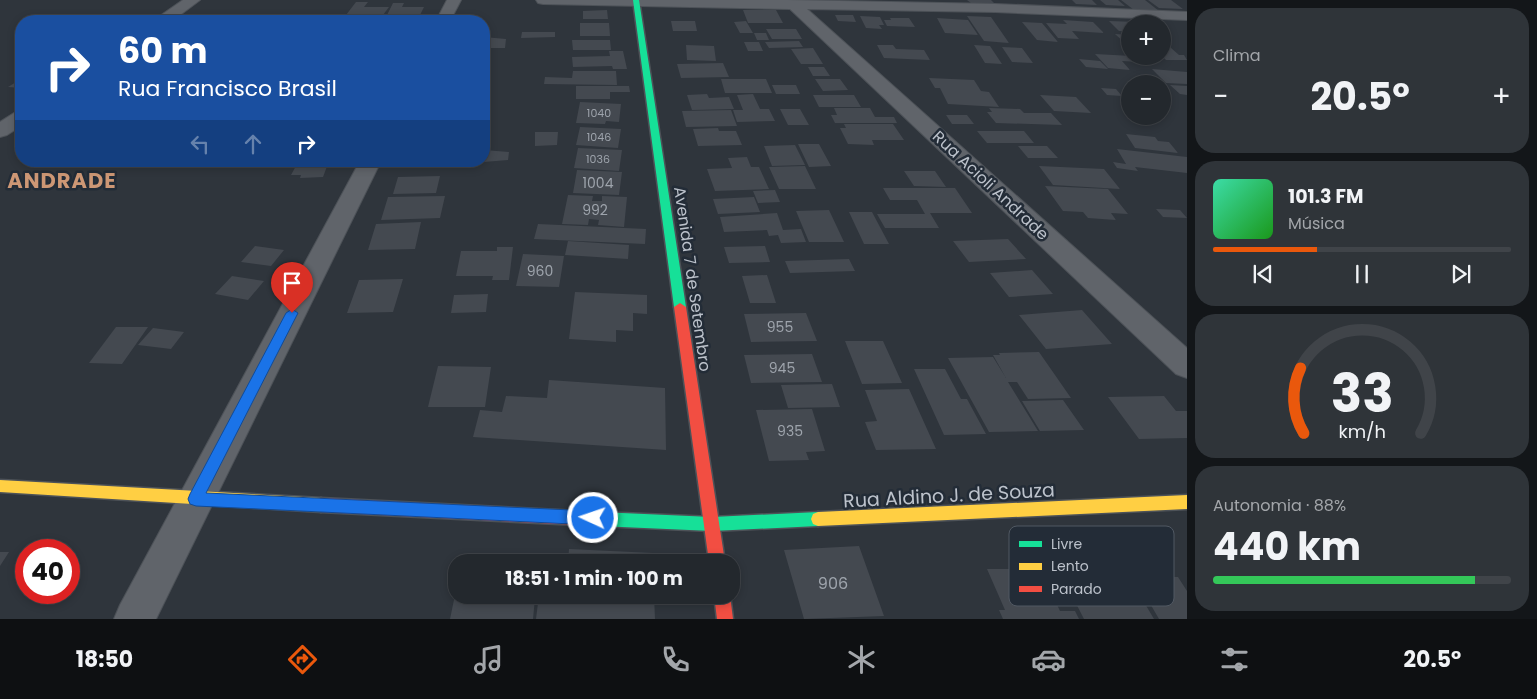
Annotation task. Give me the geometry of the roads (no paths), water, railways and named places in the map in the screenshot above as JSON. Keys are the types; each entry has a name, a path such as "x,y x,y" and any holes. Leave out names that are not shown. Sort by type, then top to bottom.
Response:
{"street":[{"path":"171,15 193,0"},
{"path":"446,15 454,0"},
{"path":"543,0 995,8 1160,15"},
{"name":"Avenida 7 de Setembro","path":"636,1 716,554"},
{"name":"Rua Acioli Andrade","path":"794,5 1187,366"},
{"path":"1171,15 1187,16"},
{"path":"1171,23 1180,30"},
{"path":"0,131 15,121"},
{"path":"134,619 368,167"},
{"name":"Rua Aldino J. de Souza","path":"0,486 196,499 712,524 1183,508"},
{"path":"723,604 725,619"}],"district":[{"name":"ANDRADE","path":"62,181"}]}
